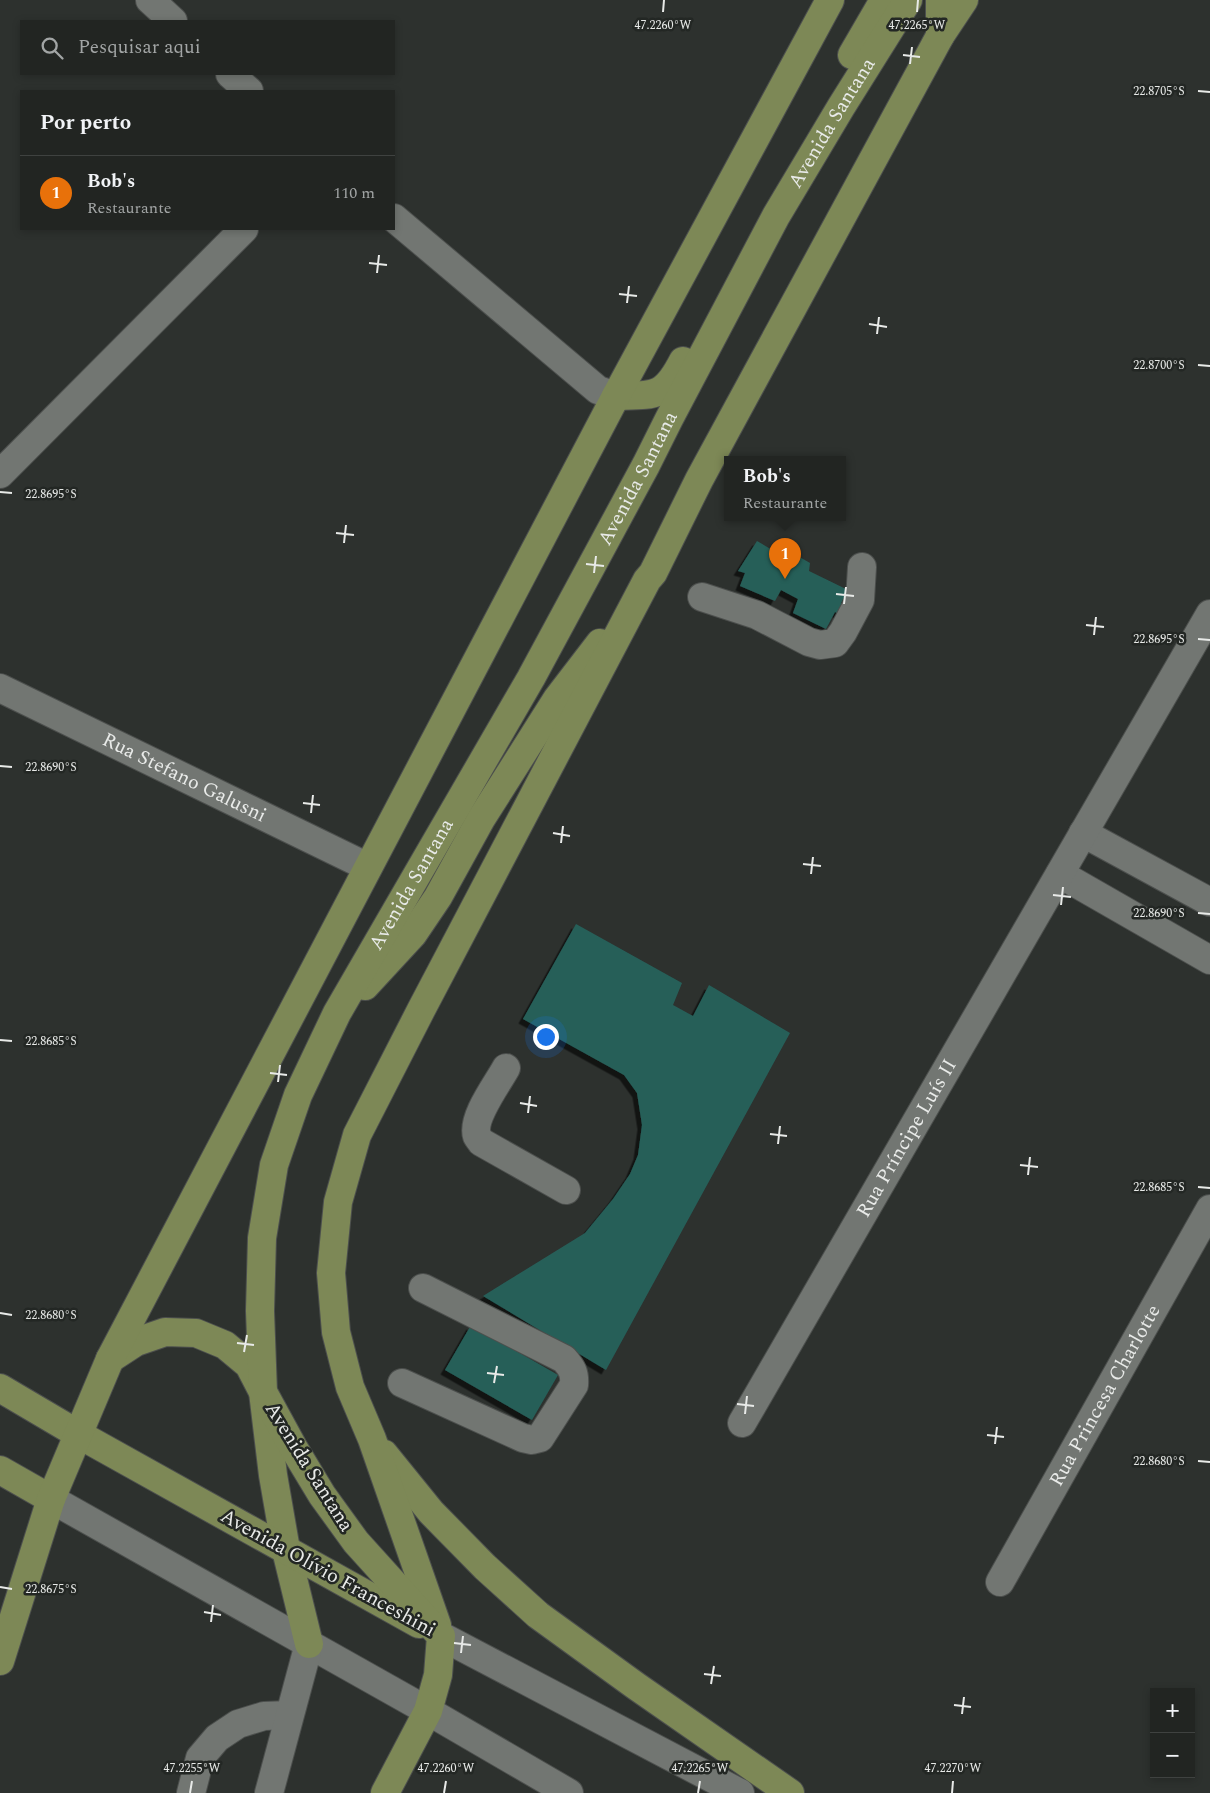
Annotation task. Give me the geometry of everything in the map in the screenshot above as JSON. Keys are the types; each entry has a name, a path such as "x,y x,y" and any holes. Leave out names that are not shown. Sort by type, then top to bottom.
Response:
{"main road":[{"path":"0,1661 51,1499 110,1359 616,396 830,0"},
{"path":"840,107 843,72 884,0"},
{"name":"Avenida Santana","path":"441,1636 356,1542 322,1495 293,1448 263,1392 260,1311 262,1238 274,1165 298,1095 337,1013 531,678 646,465 776,216 840,107 908,0"},
{"path":"940,0 940,36"},
{"path":"337,1013 383,968 413,934 438,897 481,819 557,699 653,573 699,480 940,36 964,0"},
{"path":"616,396 648,395 663,390 674,379 730,267 776,216"},
{"path":"385,1793 428,1711 438,1675 441,1636 372,1439 350,1387 336,1332 331,1272 338,1202 357,1136 421,1010 647,580"},
{"path":"110,1359 136,1342 165,1332 196,1333 226,1345 249,1365 263,1392 273,1475 286,1550 309,1644"},
{"name":"Avenida Olívio Franceshini","path":"0,1388 78,1434 441,1636"},
{"path":"372,1439 431,1512 484,1568 538,1615 790,1793"},
{"path":"0,1470 51,1499"}],"street":[{"path":"150,0 172,20"},
{"path":"231,75 248,90"},
{"path":"395,219 598,390 616,396"},
{"path":"0,474 243,230"},
{"path":"702,597 757,615 809,642 820,645 835,643 860,600 862,567"},
{"name":"Rua Príncipe Luís II","path":"742,1423 1210,614"},
{"name":"Rua Stefano Galusni","path":"0,688 368,867"},
{"path":"1072,853 1210,902"},
{"path":"1072,853 1210,960"},
{"path":"506,1068 480,1113 477,1122 477,1136 481,1142 566,1190"},
{"name":"Rua Princesa Charlotte","path":"1000,1582 1210,1208"},
{"path":"402,1383 523,1438 532,1440 540,1438 574,1384 575,1375 564,1359 423,1288"},
{"path":"51,1499 428,1711 569,1793"},
{"name":"Avenida Olívio Franceshini","path":"441,1636 740,1793"},
{"path":"268,1793 309,1644"},
{"path":"191,1793 200,1758 217,1738 238,1724 264,1716 289,1715"}],"building":[{"path":"757,541 793,562 796,555 810,563 809,571 848,590 841,603 849,608 846,618 835,612 826,629 793,613 798,599 781,590 775,601 740,586 745,573 738,571"},
{"path":"576,924 682,983 673,1005 693,1016 709,985 790,1033 606,1370 483,1296 585,1233 613,1199 630,1174 638,1155 642,1125 637,1093 624,1075 523,1019"},
{"path":"471,1325 558,1375 532,1420 445,1370"}],"place":[{"name":"Bob's","path":"785,579"}]}
